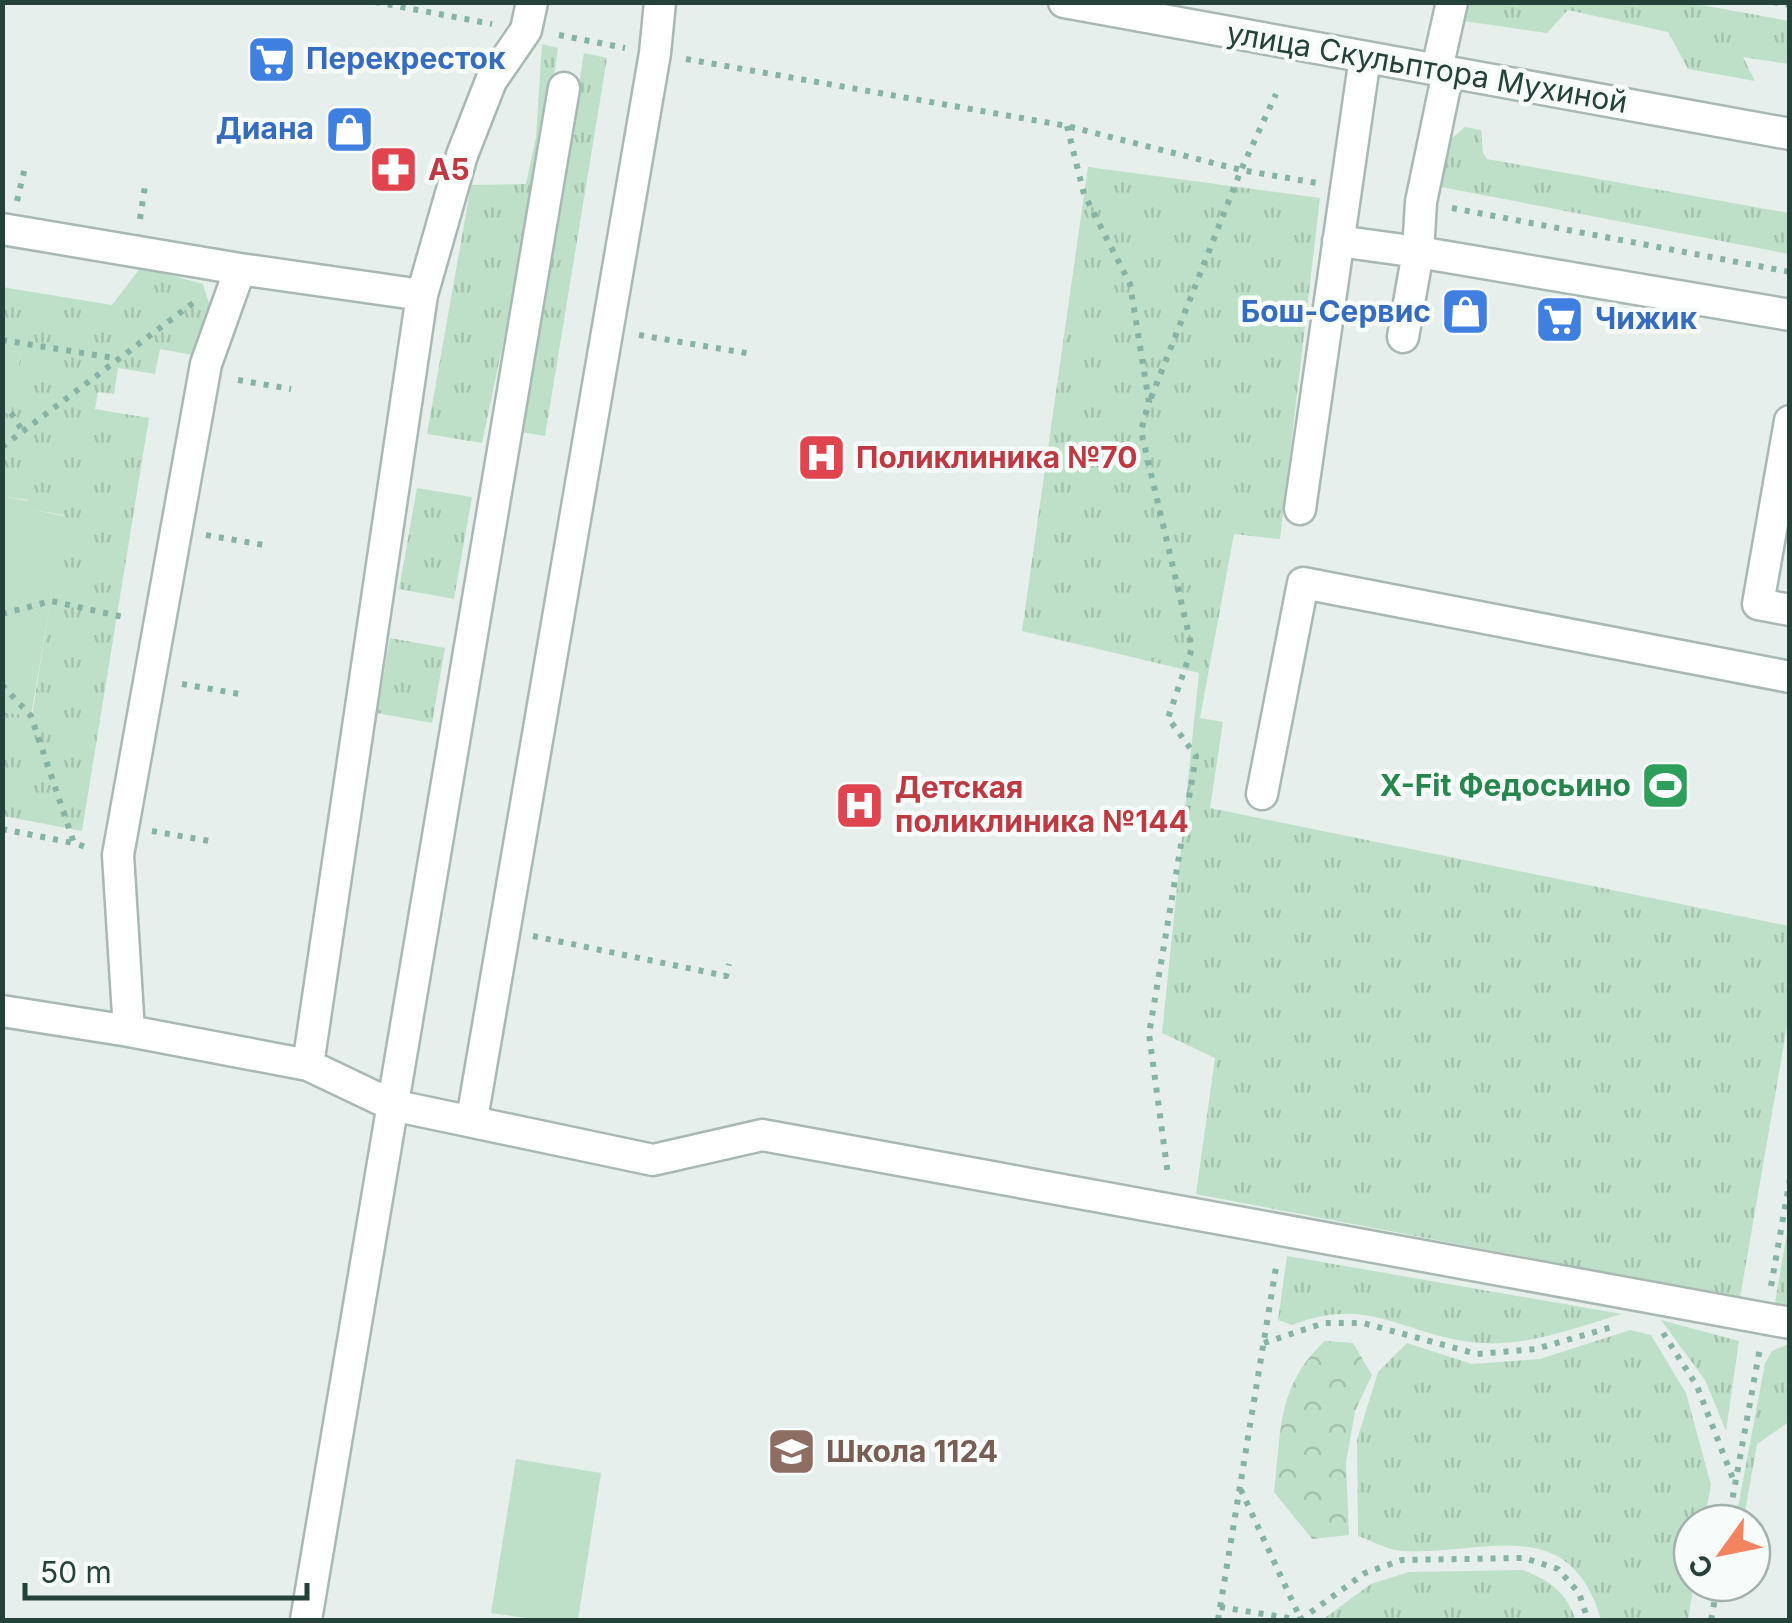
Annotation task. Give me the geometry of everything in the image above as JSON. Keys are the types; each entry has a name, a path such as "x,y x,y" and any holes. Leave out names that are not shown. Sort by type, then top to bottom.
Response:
{"street":[{"path":"472,1120 660,2"},
{"name":"улица Скульптора Мухиной","path":"1064,2 1790,134"},
{"path":"1403,336 1452,2"},
{"path":"308,1065 422,295 462,154 490,81 529,16"},
{"path":"1300,509 1365,56"},
{"path":"306,1620 564,88"},
{"path":"2,229 422,295"},
{"path":"1338,242 1418,252 1790,316"},
{"path":"129,1031 120,841 204,375 240,269"},
{"path":"1790,421 1758,604 1790,610"},
{"path":"1262,794 1302,583 1790,677"},
{"path":"2,1011 308,1065 392,1105 653,1160 762,1135 1790,1323"}],"path":[{"path":"375,2 529,16 654,53 1067,126 1241,170 1346,188"},
{"path":"1773,2 1790,5"},
{"path":"1172,1210 1148,1034 1196,756 1168,718 1192,648 1141,431 1241,170 1276,94"},
{"path":"1067,126 1084,194 1130,284 1149,402"},
{"path":"1421,202 1790,272"},
{"path":"2,447 194,302"},
{"path":"607,330 752,354"},
{"path":"2,340 116,358"},
{"path":"204,375 290,389"},
{"path":"11,414 22,430"},
{"path":"176,530 264,545"},
{"path":"2,614 50,601 159,624"},
{"path":"150,679 240,694"},
{"path":"2,685 32,716 74,844"},
{"path":"2,830 74,844 215,842"},
{"path":"504,932 726,976 729,964"},
{"path":"1218,1620 1282,1230"},
{"path":"1264,1343 1324,1323 1363,1323 1477,1354 1536,1349 1622,1324"},
{"path":"1659,1327 1697,1386 1735,1484"},
{"path":"1240,1488 1300,1620"},
{"path":"1220,1607 1300,1620 1365,1573 1402,1560 1524,1558 1558,1569 1579,1593 1588,1620"}],"green space":[{"path":"1469,3 1690,3 1789,21 1789,64 1743,57 1755,81 1688,69 1668,32 1568,10 1547,33 1464,21"},
{"path":"542,44 558,48 544,149 482,443 427,434 471,185 526,184 536,137"},
{"path":"584,53 607,58 545,436 521,432"},
{"path":"1465,127 1481,130 1487,159 1789,213 1789,254 1436,186 1441,148"},
{"path":"1088,167 1320,198 1280,539 1234,534 1200,718 1223,722 1210,808 1789,926 1789,1015 1740,1298 1196,1194 1215,1058 1162,1033 1199,673 1022,631"},
{"path":"141,267 203,284 211,310 198,356 160,349 155,374 118,368 114,394 98,392 95,409 149,418 82,831 3,816 3,712 32,716 64,515 28,509 28,500 7,497 3,505 3,412 10,413 21,353 3,349 2,287 112,305"},
{"path":"3,349 21,353 11,413 3,412"},
{"path":"417,488 472,497 454,599 399,589"},
{"path":"6,497 29,501 29,509 65,516 31,716 3,712 2,505"},
{"path":"390,638 445,648 432,723 377,713"},
{"path":"1789,1222 1789,1307 1774,1308"},
{"path":"1287,1256 1622,1314 1509,1343 1471,1342 1363,1315 1319,1317 1292,1325 1278,1320"},
{"path":"1661,1320 1739,1341 1726,1431 1705,1380"},
{"path":"1630,1330 1651,1335 1686,1393 1711,1485 1708,1503 1672,1503 1672,1603 1691,1603 1688,1620 1601,1620 1587,1586 1568,1564 1546,1551 1493,1546 1403,1551 1358,1536 1357,1440 1378,1372 1407,1343 1472,1364 1540,1359"},
{"path":"1325,1341 1353,1343 1372,1375 1355,1411 1346,1463 1349,1535 1312,1539 1274,1492 1289,1392 1309,1358"},
{"path":"1788,1344 1789,1422 1757,1444 1747,1503 1739,1503 1765,1363 1772,1351"},
{"path":"516,1459 601,1473 578,1620 491,1613"},
{"path":"1523,1570 1556,1589 1576,1620 1322,1620 1371,1584 1409,1572"}],"place":[{"name":"Перекресток","path":"271,59"},
{"name":"Диана","path":"349,129"},
{"name":"А5","path":"393,170"},
{"name":"Бош-Сервис","path":"1466,312"},
{"name":"Чижик","path":"1560,319"},
{"name":"Поликлиника №70","path":"821,458"},
{"name":"X-Fit Федосьино","path":"1666,786"},
{"name":"Детская поликлиника №144","path":"860,805"},
{"name":"Школа 1124","path":"791,1452"}]}
